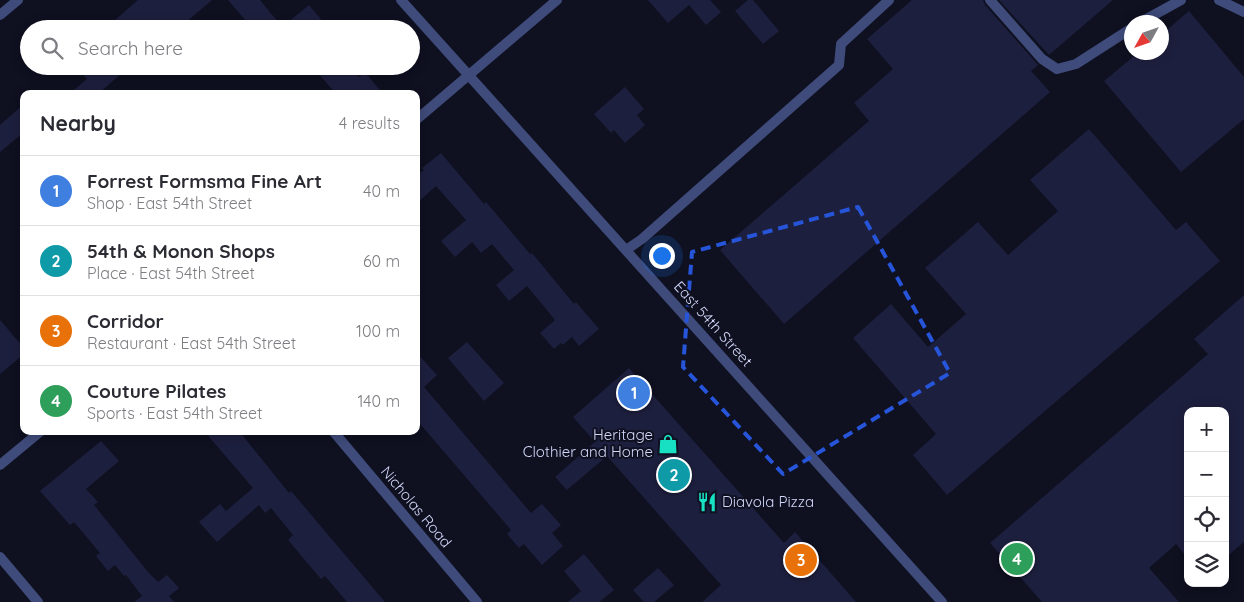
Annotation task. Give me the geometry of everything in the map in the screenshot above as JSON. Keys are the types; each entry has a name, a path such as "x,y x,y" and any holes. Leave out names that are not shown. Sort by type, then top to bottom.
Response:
{"street":[{"path":"0,15 18,0"},
{"name":"East 54th Street","path":"401,0 419,20"},
{"path":"420,117 557,0"},
{"path":"626,250 642,239 839,65 841,44 889,0"},
{"path":"990,0 1042,59 1057,69 1076,64 1124,33"},
{"path":"1153,15 1180,0"},
{"path":"1219,0 1244,12"},
{"name":"East 54th Street","path":"420,21 942,602"},
{"path":"0,464 36,435"},
{"name":"Nicholas Road","path":"336,435 477,602"},
{"path":"0,557 38,602"}],"highlighted area":[{"path":"858,207 950,373 783,474 683,367 692,252"}],"building":[{"path":"138,0 212,0 189,20 115,20"},
{"path":"228,0 260,0 276,20 245,20"},
{"path":"648,0 710,0 721,12 706,25 689,5 668,23"},
{"path":"748,0 753,0 779,31 763,44 735,11"},
{"path":"912,0 983,0 985,5 1038,65 1031,71 1050,92 784,324 720,250 869,121 854,103 893,69 867,39"},
{"path":"999,0 1113,0 1049,55"},
{"path":"309,5 322,20 291,20"},
{"path":"1189,11 1244,77 1244,119 1181,172 1104,81 1129,60 1169,60 1169,28"},
{"path":"84,75 120,75 103,90 74,90 87,79"},
{"path":"320,75 357,75 359,77 367,75 380,90 333,90"},
{"path":"625,87 644,109 637,115 645,125 625,143 614,130 611,133 594,114"},
{"path":"20,108 20,135 0,152 0,125"},
{"path":"1089,129 1176,230 1186,222 1220,261 947,495 913,455 936,434 853,338 891,304 928,347 966,314 925,268 978,222 1008,255 1058,211 1030,180"},
{"path":"441,153 484,204 486,202 530,254 532,253 574,304 576,302 599,329 579,346 572,337 563,345 561,343 554,349 540,333 555,320 527,286 509,301 496,285 514,270 492,244 481,253 472,242 455,257 441,241 466,220 436,186 420,200 420,173 424,170 422,168"},
{"path":"1244,295 1244,542 1229,555 1229,407 1184,407 1184,554 1176,544 1149,568 1179,602 1042,602 990,543 1208,354 1194,339"},
{"path":"0,320 20,343 20,357 0,374"},
{"path":"467,342 504,383 484,401 448,358"},
{"path":"420,356 437,375 424,387 531,513 542,504 561,525 552,533 563,546 542,565 524,544 519,548 507,534 511,530 420,424"},
{"path":"629,368 784,543 795,532 856,602 702,602 721,585 607,456 567,490 555,477 595,442 573,417"},
{"path":"207,435 242,435 289,493 291,491 385,602 347,602 325,576 321,579 288,540 293,535 271,508 265,513 259,505 217,542 199,522 220,504 226,511 253,488"},
{"path":"101,441 119,461 86,489 98,502 94,505 148,572 158,582 167,575 179,588 169,596 174,602 134,602 142,596 126,575 124,576 115,565 108,571 96,556 100,553 74,522 70,525 40,491"},
{"path":"584,554 614,590 599,602 568,602 581,591 564,571"},
{"path":"658,568 674,585 654,602 644,602 633,590"}],"place":[{"name":"Forrest Formsma Fine Art","path":"634,393"},
{"name":"Heritage Clothier and Home","path":"668,444"},
{"name":"54th & Monon Shops","path":"674,475"},
{"name":"Diavola Pizza","path":"707,502"},
{"name":"Couture Pilates","path":"1017,559"},
{"name":"Corridor","path":"801,560"}]}
